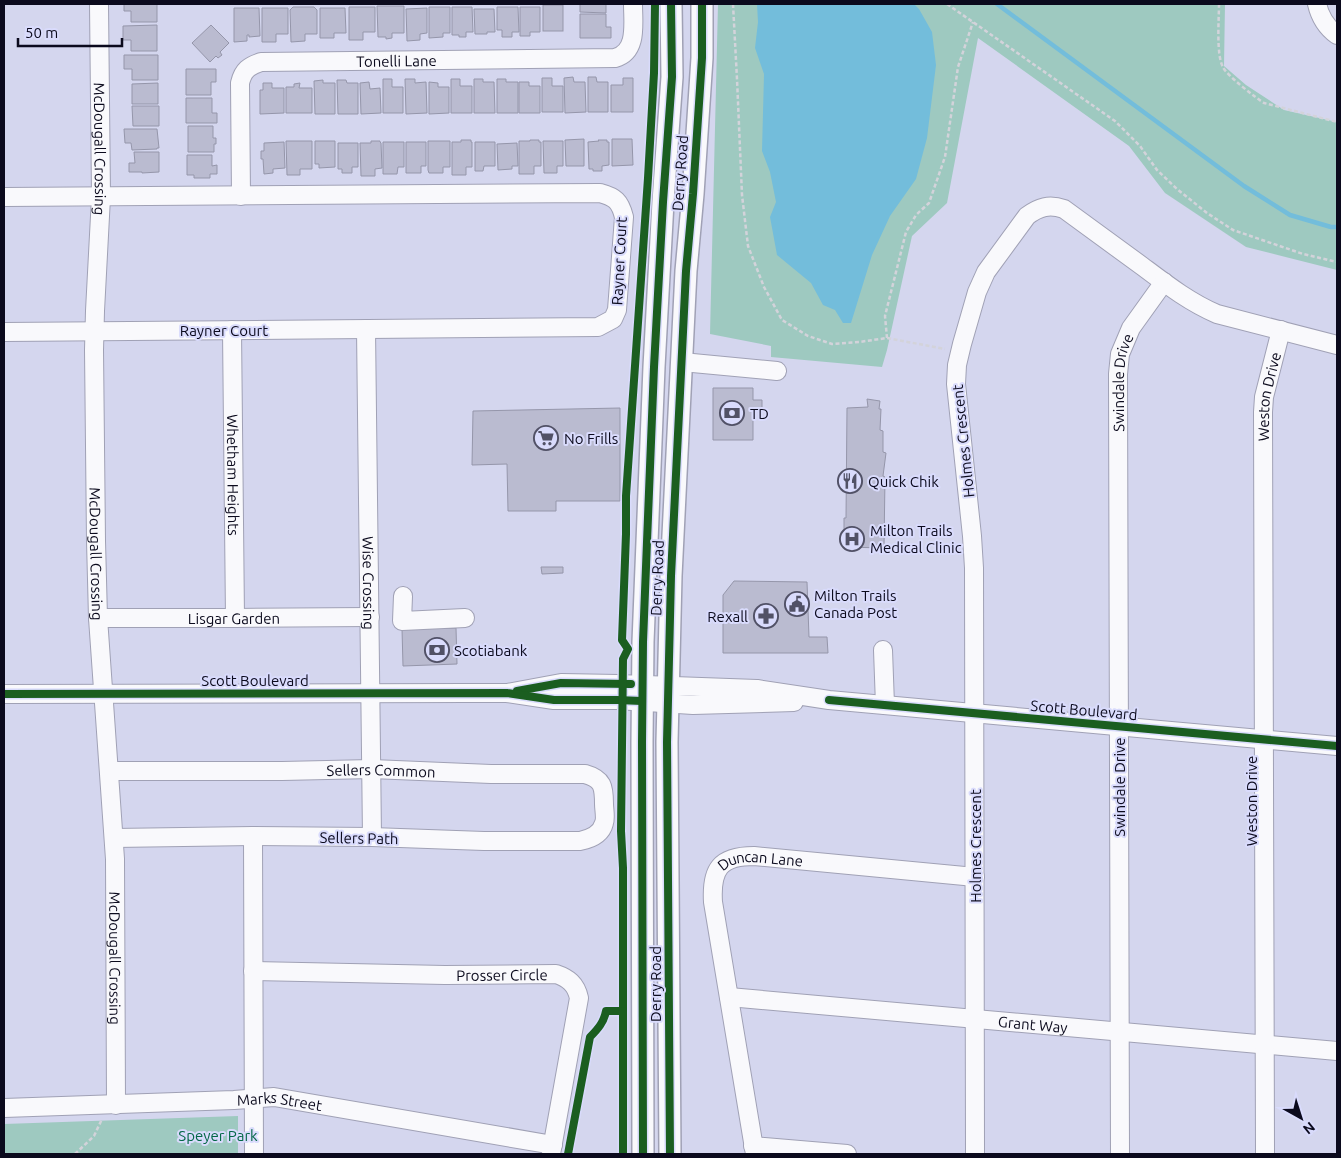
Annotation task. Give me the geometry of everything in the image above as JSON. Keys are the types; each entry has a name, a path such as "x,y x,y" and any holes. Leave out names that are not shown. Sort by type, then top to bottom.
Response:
{"main road":[{"name":"Derry Road","path":"643,1154 642,693 654,367 672,77 672,4"},
{"name":"Derry Road","path":"670,1154 668,694 672,533 686,271 702,58 702,4"}],"street":[{"name":"McDougall Crossing","path":"100,4 101,197 94,331 96,541 98,618 114,838 116,1104"},
{"name":"Tonelli Lane","path":"241,196 240,83 241,75 253,64 261,62 615,58 624,54 631,44 633,4"},
{"path":"1317,4 1320,14 1329,29 1337,35"},
{"name":"Rayner Court","path":"4,197 600,193 618,201 624,217 617,310 613,319 598,327 4,332"},
{"name":"Holmes Crescent","path":"975,1154 973,552 956,384 957,365 970,313 986,272 1027,216 1035,210 1050,206 1064,209 1193,303 1217,314 1337,345"},
{"name":"Swindale Drive","path":"1120,1154 1118,368 1123,346 1131,328 1164,282"},
{"name":"Wise Crossing","path":"366,329 372,837"},
{"name":"Whetham Heights","path":"232,330 235,618"},
{"name":"Weston Drive","path":"1265,1154 1263,412 1264,397 1281,330"},
{"path":"682,362 777,371"},
{"path":"403,596 402,621 465,618"},
{"name":"Lisgar Garden","path":"98,618 370,617"},
{"path":"883,650 885,705"},
{"name":"Scott Boulevard","path":"4,694 507,693 561,683 642,693 668,694 693,705 766,704 829,700 1337,746"},
{"name":"Sellers Common","path":"109,770 282,771 372,769 491,774 585,774 596,778 604,790 604,823 600,830"},
{"name":"Sellers Path","path":"114,838 253,836 580,841 595,836 600,830"},
{"path":"253,836 254,1154"},
{"name":"Duncan Lane","path":"754,1150 715,917 712,892 713,882 718,870 726,861 733,858 754,856 975,877"},
{"name":"Prosser Circle","path":"253,971 445,975 556,974 564,976 575,985 579,998 552,1150"},
{"name":"Grant Way","path":"729,997 1337,1051"},
{"name":"Marks Street","path":"4,1108 274,1097 552,1150"},
{"path":"754,1150 847,1154"}],"path":[{"path":"733,4 742,195 748,246 764,287 782,320 808,336 832,344 887,338 945,349"},
{"path":"948,4 1115,122 1140,146 1157,170 1207,213 1233,230 1303,254 1337,262"},
{"path":"1219,4 1220,56 1223,68 1255,98 1264,103 1337,122"},
{"path":"887,338 885,316 906,232 916,215 930,203 945,156 958,67 973,21"},
{"path":"75,1154 94,1136 102,1119"}],"green space":[{"path":"718,4 1225,4 1224,66 1246,85 1284,110 1337,122 1337,270 1246,247 1165,193 1129,146 978,38 947,203 912,236 882,367 771,357 771,346 710,334"},
{"name":"Speyer Park","path":"238,1116 238,1154 4,1154 4,1124"}],"water":[{"path":"757,4 914,4 919,9 932,32 936,65 927,138 916,179 890,216 872,255 851,323 843,323 835,310 823,305 811,283 777,255 770,217 776,202 770,172 762,151 764,74 755,48 758,22"}],"building":[{"path":"124,4 157,4 157,22 131,22 131,11 124,11"},
{"path":"580,4 606,4 606,13 580,12"},
{"path":"543,5 563,5 563,31 543,31"},
{"path":"377,6 404,6 404,33 392,33 392,38 386,39 386,37 378,37"},
{"path":"293,7 314,7 317,10 317,34 305,34 305,41 291,42 290,10"},
{"path":"349,7 375,7 375,32 363,32 363,40 349,40"},
{"path":"429,7 450,7 450,33 443,33 443,37 429,38"},
{"path":"452,7 472,7 473,32 466,32 466,37 452,35"},
{"path":"497,7 518,7 519,32 512,32 512,37 502,37 502,30 497,30"},
{"path":"520,7 540,7 540,32 530,32 530,36 520,36"},
{"path":"234,8 259,8 260,36 249,37 247,35 247,41 234,42"},
{"path":"262,8 288,8 288,34 276,34 276,42 262,42"},
{"path":"320,8 345,8 346,33 334,33 334,38 320,38"},
{"path":"427,8 427,33 420,34 420,40 407,41 406,9"},
{"path":"474,9 494,9 495,32 475,34"},
{"path":"580,14 606,14 606,27 611,27 611,38 580,38"},
{"path":"157,25 157,51 131,51 131,40 123,40 123,26"},
{"path":"211,25 229,43 220,52 222,55 218,58 216,56 210,62 192,43"},
{"path":"124,55 158,55 158,80 132,80 132,69 124,69"},
{"path":"186,69 216,69 216,82 211,82 211,95 186,95"},
{"path":"573,77 574,82 585,82 586,112 565,113 564,78"},
{"path":"588,77 596,77 597,82 608,82 608,112 588,112"},
{"path":"542,78 552,78 552,86 563,86 563,112 542,112"},
{"path":"623,78 633,78 633,112 611,112 611,85 623,85"},
{"path":"383,79 392,79 392,87 403,87 403,113 383,113"},
{"path":"405,79 415,79 415,83 426,82 427,113 406,114"},
{"path":"451,79 460,79 460,86 472,86 472,113 451,113"},
{"path":"474,79 483,79 483,82 494,82 495,113 474,113"},
{"path":"497,79 506,79 506,82 518,82 518,113 497,113"},
{"path":"323,80 323,83 335,83 335,114 315,114 314,81"},
{"path":"337,80 346,80 347,83 358,83 358,114 338,114"},
{"path":"369,82 370,89 380,88 381,113 361,114 360,83"},
{"path":"429,82 438,83 438,87 449,87 449,113 429,114"},
{"path":"519,82 529,82 529,86 540,86 540,113 519,113"},
{"path":"158,83 158,104 132,104 132,84"},
{"path":"263,83 272,83 272,88 284,88 284,113 260,114 260,90 263,90"},
{"path":"300,83 299,88 312,88 312,113 286,113 286,87 294,87 294,84"},
{"path":"186,98 212,98 212,113 217,113 217,123 186,123"},
{"path":"132,106 159,106 159,126 133,126"},
{"path":"188,126 213,126 213,138 216,138 214,152 188,152"},
{"path":"124,129 157,129 159,148 132,150 131,143 125,143"},
{"path":"584,139 584,166 566,166 565,140"},
{"path":"612,139 632,139 633,165 612,166"},
{"path":"461,140 471,140 472,142 472,167 466,167 466,175 452,175 452,142 461,142"},
{"path":"539,140 541,142 541,166 534,166 534,174 519,174 519,141"},
{"path":"607,140 609,142 609,165 602,166 602,171 593,171 593,169 589,169 588,142"},
{"path":"286,141 312,141 312,169 300,169 300,175 287,175"},
{"path":"315,141 335,141 335,167 319,168 319,164 315,164"},
{"path":"371,141 380,141 381,143 382,168 375,169 375,176 361,176 360,143 371,143"},
{"path":"428,141 450,141 450,167 443,167 443,173 429,173"},
{"path":"543,141 563,141 563,166 557,166 557,173 544,173"},
{"path":"284,142 285,168 273,169 273,173 264,174 261,151 264,151 264,143"},
{"path":"383,142 404,142 404,167 398,167 397,174 383,174"},
{"path":"406,142 426,142 426,166 421,166 421,173 406,173"},
{"path":"475,142 495,142 495,166 484,166 483,171 475,171"},
{"path":"338,143 358,143 358,167 352,167 352,173 342,173 342,169 338,169"},
{"path":"517,143 518,166 512,166 512,169 498,170 497,144"},
{"path":"134,152 159,152 159,172 129,172 129,163 135,163"},
{"path":"187,155 212,155 212,166 217,165 217,174 210,174 210,178 194,178 194,175 187,175"},
{"path":"713,388 753,388 753,400 762,400 762,409 753,409 753,440 713,440"},
{"path":"867,399 880,401 879,409 881,409 880,430 883,431 883,452 886,453 883,476 885,477 884,548 844,547 847,408 868,407"},
{"name":"No Frills","path":"620,408 620,501 556,501 556,511 508,511 507,464 472,465 473,411"},
{"path":"541,567 563,567 563,573 542,574"},
{"name":"Rexall","path":"734,581 807,582 809,637 827,637 828,653 723,653 723,595"},
{"path":"456,628 457,664 403,666 402,629"}],"waterway":[{"path":"997,4 1244,186 1290,215 1337,227"}],"cycle path":[{"path":"568,1154 590,1037 604,1019 606,1011 623,1011 623,868 621,831 623,659 628,649 622,640 626,496 648,178 654,73 655,4"},
{"path":"643,1154 643,642 654,367 672,77 671,4"},
{"path":"670,1154 667,742 671,576 686,271 702,58 702,4"},
{"path":"517,691 561,683 631,684"},
{"path":"4,694 507,693 554,700 642,701"},
{"path":"829,700 1337,746"},
{"path":"623,1011 623,1154"}],"place":[{"name":"TD","path":"732,413"},
{"name":"No Frills","path":"546,438"},
{"name":"Quick Chik","path":"850,481"},
{"name":"Milton Trails Medical Clinic","path":"852,539"},
{"name":"Milton Trails Canada Post","path":"797,604"},
{"name":"Rexall","path":"766,616"},
{"name":"Scotiabank","path":"437,650"}]}
